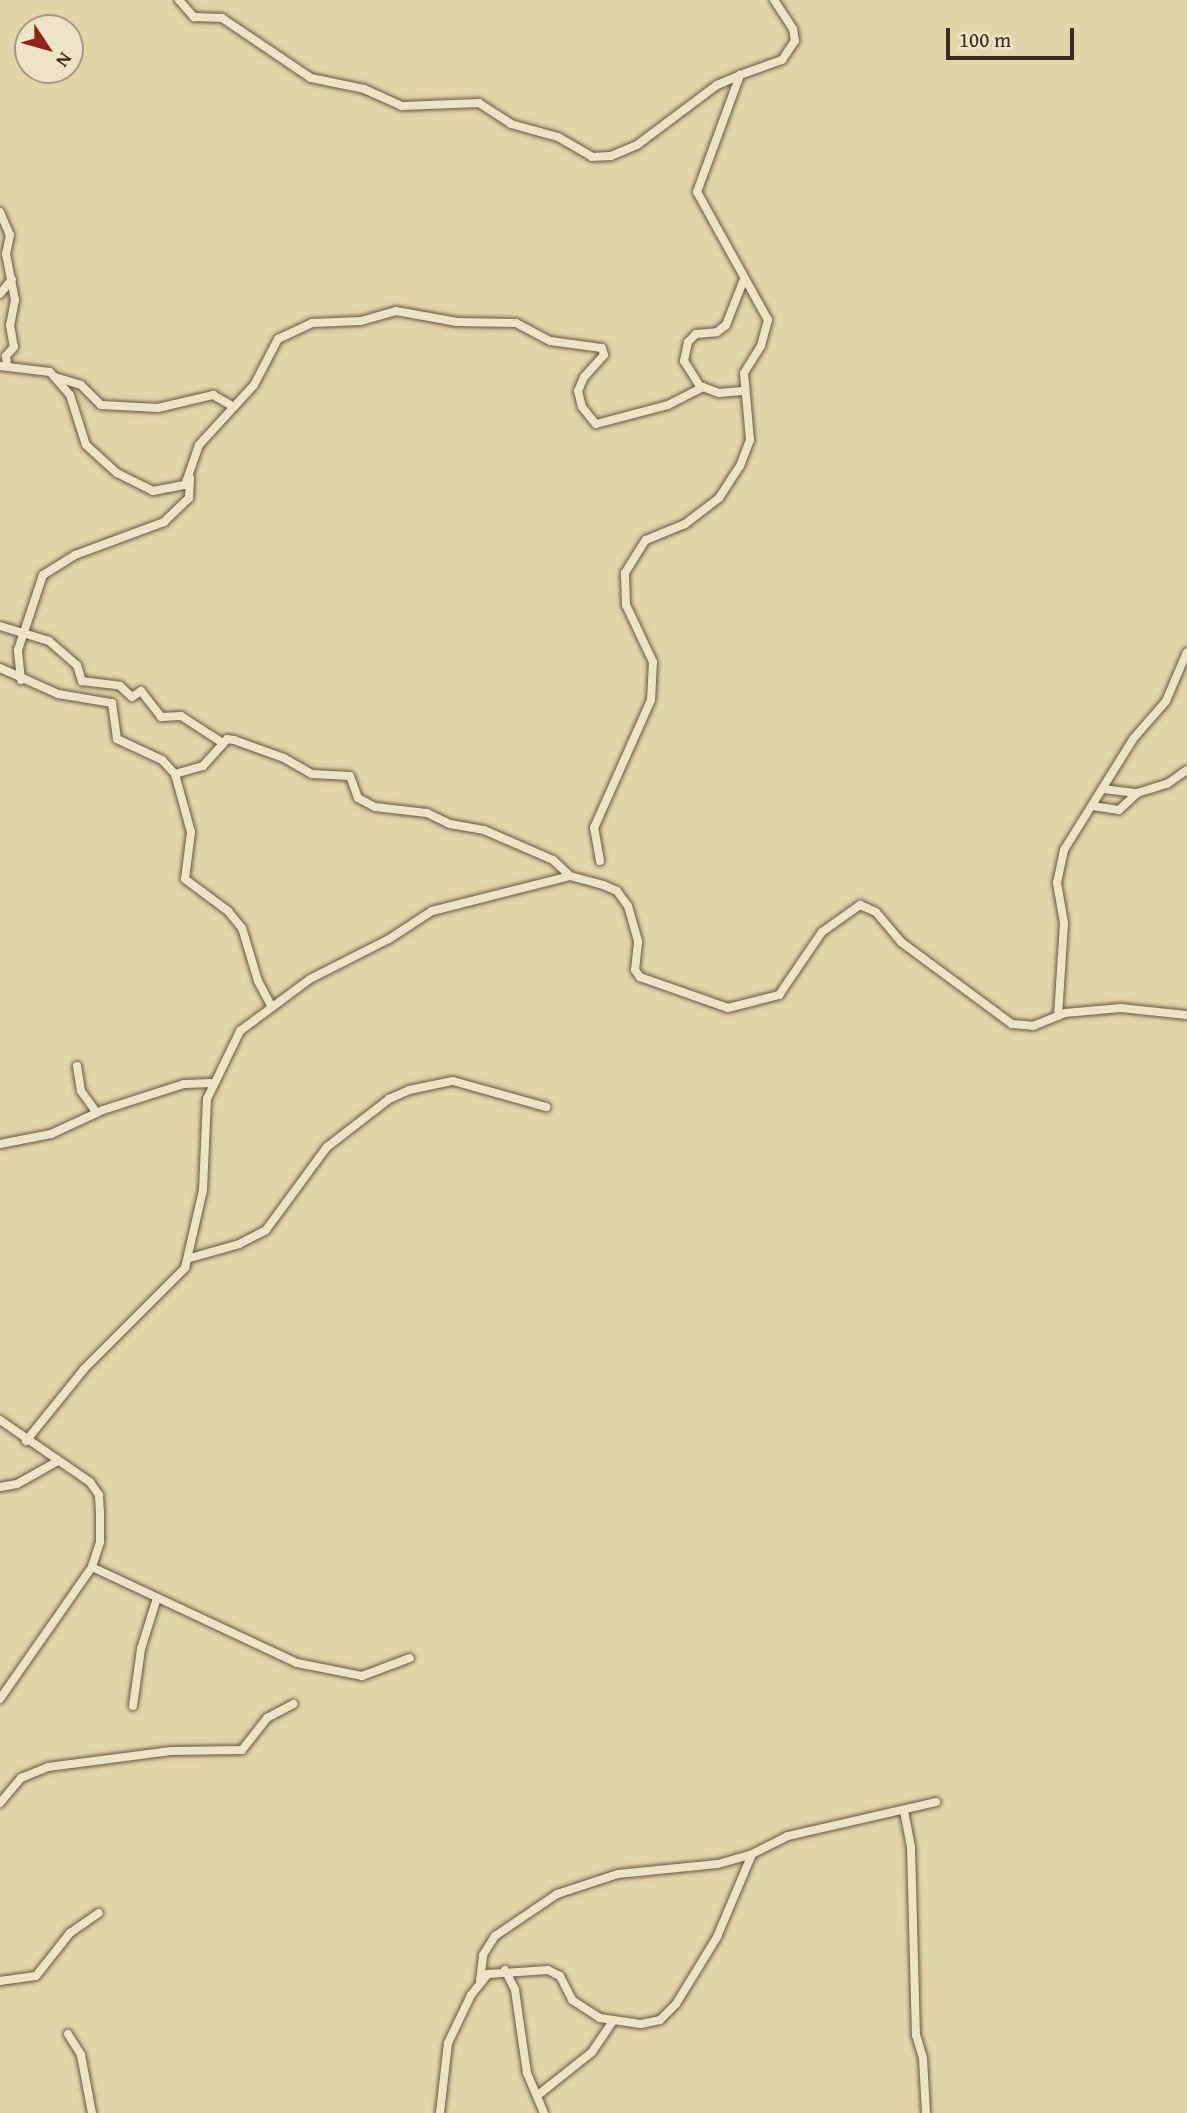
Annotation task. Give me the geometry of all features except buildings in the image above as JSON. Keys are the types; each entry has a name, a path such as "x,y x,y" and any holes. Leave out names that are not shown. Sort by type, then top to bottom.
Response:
{"street":[{"path":"178,0 194,17 222,18 311,78 364,89 401,106 480,103 511,124 558,137 592,157 611,156 637,145 717,86 782,60 795,41 793,29 774,0"},
{"path":"600,861 594,828 651,700 653,662 626,605 625,573 646,540 696,518 732,480 750,440 751,421 742,391 744,373 761,346 768,320 697,192 740,75"},
{"path":"0,212 10,235 6,254 12,279 14,347 6,356 3,366 43,369 55,377 70,395 86,445 117,473 153,491 173,490 190,478"},
{"path":"0,294 12,279"},
{"path":"742,391 719,393 702,388 684,361 688,342 695,334 717,332 726,325 744,279"},
{"path":"21,680 18,650 22,633 42,588 43,575 75,555 164,522 189,498 190,478 199,445 258,379 283,334 302,324 361,321 396,311 457,322 516,323 550,341 602,348 604,355 584,377 578,391 582,407 596,424 668,405 702,388"},
{"path":"55,377 81,385 101,405 158,408 213,396 234,407"},
{"path":"0,626 55,646 77,664 82,681 120,686 132,697 141,691 161,717 181,716 223,743"},
{"path":"1058,1016 1064,923 1057,895 1060,863 1133,739 1166,701 1187,652"},
{"path":"0,668 21,680 58,694 112,704 117,739 162,760 174,774 191,832 185,879 242,928 258,981 271,1005"},
{"path":"174,774 203,766 227,739 243,742 312,774 350,776 358,798 375,807 427,813 450,824 484,830 553,860 570,876 611,888 624,899 636,934 635,970 640,977 694,994 718,1007 756,1004 779,995 822,932 860,905 876,912 901,942 1005,1021 1033,1026 1058,1016 1126,1008 1187,1015"},
{"path":"1103,789 1137,793 1167,784 1187,770"},
{"path":"1093,806 1119,810 1137,793"},
{"path":"26,1441 74,1380 134,1325 190,1258 205,1175 206,1109 214,1083 228,1063 240,1031 271,1005 432,911 570,876"},
{"path":"76,1066 81,1091 97,1113"},
{"path":"190,1258 239,1244 266,1230 327,1147 389,1099 409,1090 453,1081 546,1107"},
{"path":"0,1144 51,1134 97,1113 184,1084 214,1083"},
{"path":"0,1420 26,1441 90,1482 99,1495 100,1542 92,1567 0,1699"},
{"path":"0,1487 17,1484 58,1461"},
{"path":"92,1567 306,1666 362,1676 410,1658"},
{"path":"133,1706 141,1648 157,1598"},
{"path":"0,1803 21,1778 48,1767 171,1751 242,1751 267,1718 293,1704"},
{"path":"480,1982 483,1955 495,1936 557,1894 618,1874 718,1864 752,1854 788,1836 936,1802"},
{"path":"904,1811 911,1847 916,2035 923,2058 926,2113"},
{"path":"440,2113 448,2043 480,1982 488,1974 505,1970 554,1972 580,2007 611,2022 641,2024 668,2015 724,1925 752,1854"},
{"path":"0,1980 36,1976 70,1933 99,1913"},
{"path":"505,1970 514,1988 527,2073 544,2113"},
{"path":"538,2095 586,2059 611,2022"},
{"path":"68,2034 81,2055 92,2113"}]}
